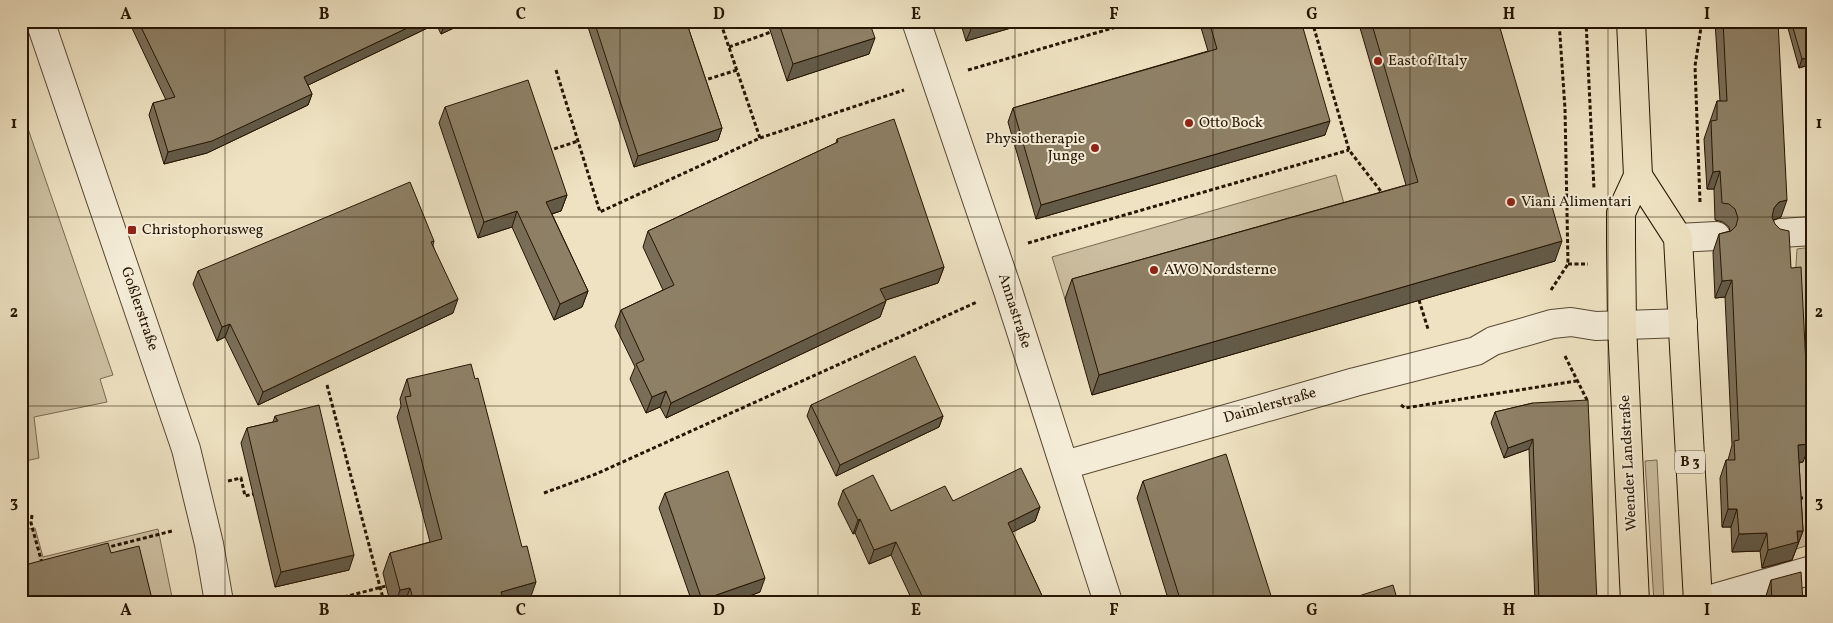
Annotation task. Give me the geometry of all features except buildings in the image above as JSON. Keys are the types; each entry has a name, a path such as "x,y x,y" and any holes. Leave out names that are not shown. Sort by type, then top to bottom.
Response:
{"main road":[{"name":"Weender Landstraße","path":"1631,21 1638,176 1621,213 1622,325 1635,602"},
{"name":"B 3","path":"1638,176 1698,237 1683,323 1700,602"}],"street":[{"name":"Goßlerstraße","path":"40,21 184,442 204,524 219,602"},
{"name":"Annastraße","path":"916,21 1008,291 1108,602"},
{"path":"1781,233 1812,231"},
{"name":"Daimlerstraße","path":"1065,465 1363,380 1476,351 1493,341 1552,324 1571,322 1596,326 1622,325"},
{"path":"1622,325 1683,323"},
{"path":"1700,602 1812,570"}],"path":[{"path":"720,21 760,138"},
{"path":"556,70 600,212 760,138 936,80 1137,21"},
{"path":"1312,21 1349,150 1387,200"},
{"path":"1559,21 1565,109 1568,264"},
{"path":"1698,237 1695,66 1702,21"},
{"path":"729,47 771,32"},
{"path":"698,83 737,70"},
{"path":"1812,116 1808,117 1812,130"},
{"path":"542,153 578,141"},
{"path":"995,252 1349,150"},
{"path":"544,493 596,474 969,304 1008,291"},
{"path":"1797,336 1812,335"},
{"path":"1363,380 1405,408 1576,381"},
{"path":"327,385 384,602"},
{"path":"228,481 241,478 245,496 254,494"},
{"path":"1793,499 1812,498"},
{"path":"32,515 31,524 42,563"},
{"path":"100,549 204,524"},
{"path":"35,565 52,561"},
{"path":"325,602 386,586"}],"shaded area":[{"path":"21,120 25,120 113,375 100,379 107,402 34,417 39,458 21,462"},
{"path":"1336,175 1348,218 1065,299 1052,257"},
{"path":"1812,247 1812,544 1796,549 1792,399 1795,286 1797,249"},
{"path":"1657,460 1664,602 1654,602 1645,461"},
{"path":"21,498 29,529 35,528 43,557 158,529 173,602 21,602"}],"place":[{"name":"East of Italy","path":"1378,61"},
{"name":"Otto Bock","path":"1189,123"},
{"name":"Physiotherapie Junge","path":"1095,148"},
{"name":"Viani Alimentari","path":"1511,202"},
{"name":"Christophorusweg","path":"132,230"},
{"name":"AWO Nordsterne","path":"1154,270"}]}
